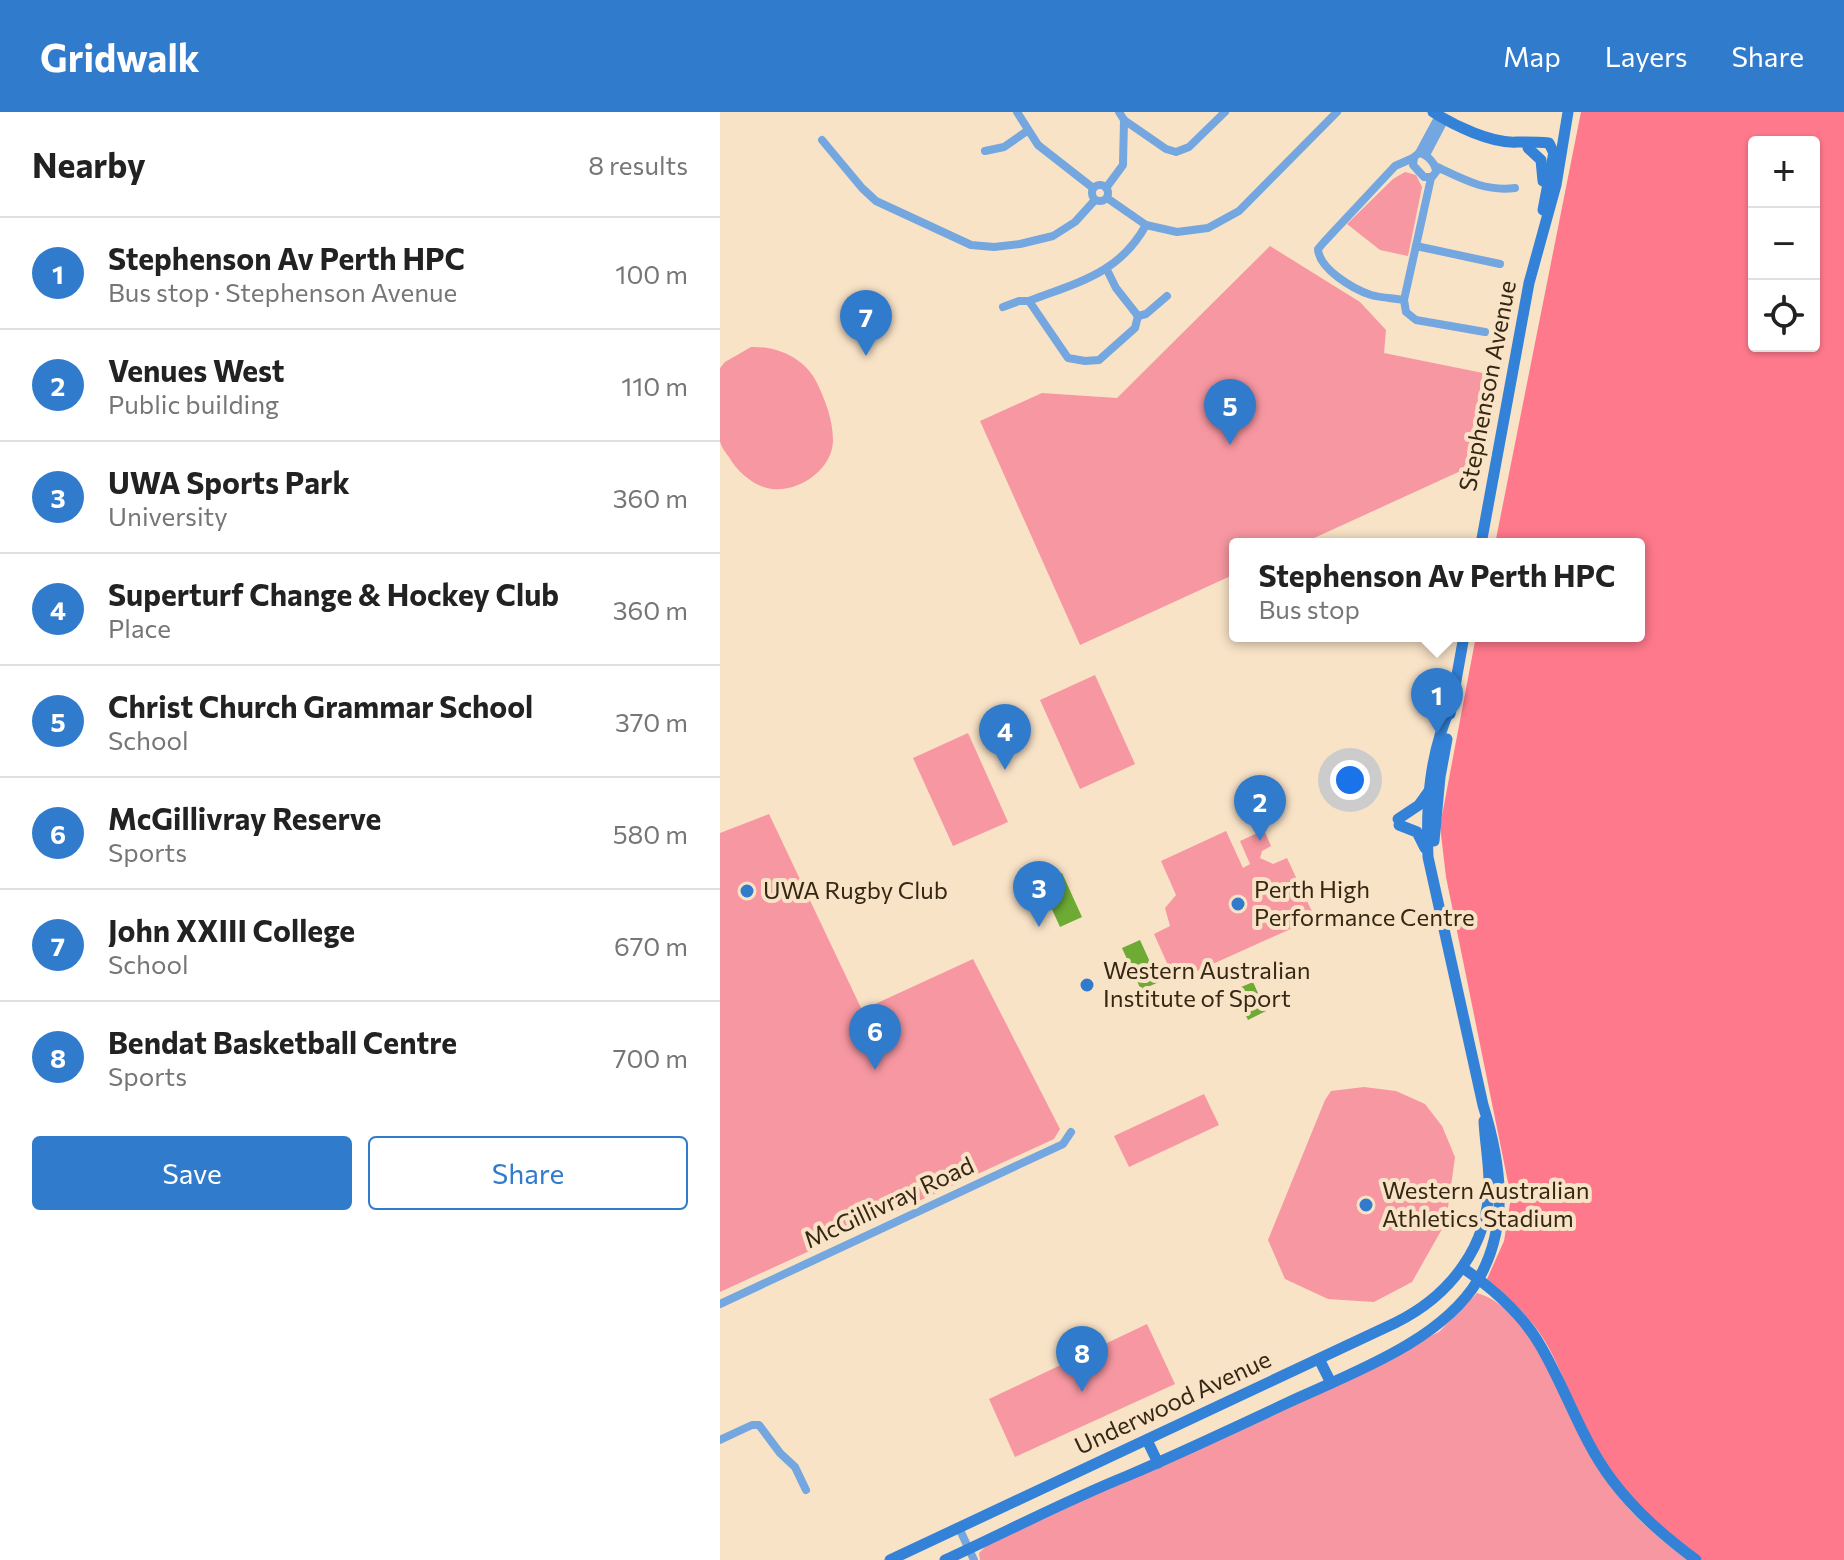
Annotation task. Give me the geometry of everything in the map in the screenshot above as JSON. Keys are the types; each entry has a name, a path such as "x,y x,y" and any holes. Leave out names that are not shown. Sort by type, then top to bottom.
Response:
{"main road":[{"name":"Stephenson Avenue","path":"1482,538 1540,236 1560,112"},
{"name":"Stephenson Avenue","path":"1540,236 1549,212 1568,112"},
{"path":"1554,151 1562,140 1568,112"},
{"path":"1439,116 1474,133 1554,151"},
{"path":"1523,145 1539,156 1543,168 1539,204 1541,217"},
{"path":"1554,151 1559,165"},
{"path":"1432,871 1440,777 1463,642"},
{"path":"1428,857 1430,791 1438,747 1451,707"},
{"path":"1430,791 1419,805 1398,822 1417,832 1428,857 1492,1134 1500,1204 1494,1244 1476,1282"},
{"path":"1483,1105 1488,1200 1477,1240 1461,1271 1492,1289 1521,1318 1540,1344 1581,1428 1612,1479 1649,1524 1696,1560"},
{"name":"Underwood Avenue","path":"890,1560 1416,1312 1445,1290 1461,1271"},
{"name":"Underwood Avenue","path":"945,1560 972,1554 1331,1383 1435,1326 1453,1311 1476,1282"},
{"path":"1319,1359 1331,1383"},
{"path":"1147,1440 1158,1463"}],"street":[{"path":"1017,112 1038,145 1093,188"},
{"path":"1124,115 1166,149 1176,152 1189,147 1225,112"},
{"path":"1124,115 1123,165 1106,188 1107,198 1146,225 1177,232 1208,228 1239,211 1337,112"},
{"path":"1404,300 1360,291 1323,265 1318,249 1395,166 1418,158 1439,116"},
{"path":"985,151 1004,147 1027,131"},
{"path":"822,140 876,201 971,245 994,247 1053,236 1075,222 1095,200"},
{"path":"1418,158 1431,174 1498,189 1515,188"},
{"path":"1418,158 1431,174"},
{"path":"1431,174 1404,300 1406,312 1416,320 1485,332"},
{"path":"1093,188 1101,185 1106,188"},
{"path":"1093,188 1095,200 1102,202 1107,198"},
{"path":"1003,307 1029,301 1107,270 1137,242 1146,225"},
{"path":"1416,246 1500,264"},
{"path":"1107,270 1116,288 1138,316"},
{"path":"1138,316 1146,314 1167,296"},
{"path":"1029,301 1068,358 1085,361 1099,360 1135,328 1138,316"},
{"name":"McGillivray Road","path":"720,1304 1063,1144 1071,1132"},
{"path":"720,1440 752,1425 759,1425 795,1467 806,1490"},
{"path":"959,1528 972,1554"}],"shaded area":[{"path":"1581,112 1844,112 1844,1560 1702,1560 1688,1550 1648,1514 1612,1474 1593,1445 1557,1363 1539,1332 1487,1279 1504,1241 1511,1197 1446,877 1440,826 1475,642 1645,642 1645,538 1496,538"},
{"path":"1405,172 1416,175 1422,187 1408,256 1380,250 1347,224 1393,179"},
{"path":"1270,246 1360,302 1386,330 1384,353 1483,373 1465,469 1314,538 1229,538 1229,577 1080,645 980,421 1042,393 1117,398"},
{"path":"751,347 780,351 798,360 812,374 828,411 833,441 827,461 812,477 793,487 772,489 753,482 737,468 721,443 720,368"},
{"path":"1095,675 1135,764 1080,789 1040,700"},
{"path":"968,733 1008,822 953,846 913,758"},
{"path":"769,814 862,1010 973,959 1060,1129 1054,1139 720,1292 720,833"},
{"name":"Perth High Performance Centre","path":"1264,830 1271,846 1262,851 1260,858 1273,864 1287,858 1315,918 1175,981 1154,934 1170,926 1165,908 1176,895 1161,861 1226,831 1243,868 1250,864 1240,841"},
{"path":"1062,873 1082,917 1060,927 1040,883"},
{"path":"1140,940 1159,982 1141,990 1122,948"},
{"path":"1253,982 1266,1011 1248,1020 1234,990"},
{"name":"Western Australian Athletics Stadium","path":"1364,1087 1396,1091 1425,1104 1442,1126 1455,1157 1446,1222 1412,1282 1374,1302 1328,1299 1285,1279 1268,1240 1325,1100 1331,1091"},
{"path":"1204,1094 1219,1125 1129,1167 1114,1136"},
{"path":"1477,1293 1496,1302 1513,1316 1527,1335 1586,1448 1623,1502 1687,1560 980,1560 979,1553 986,1546 1439,1332"},
{"path":"1147,1324 1175,1384 1015,1457 989,1399"}],"place":[{"name":"John XXIII College","path":"866,356"},
{"name":"Christ Church Grammar School","path":"1230,445"},
{"name":"Stephenson Av Perth HPC","path":"1437,734"},
{"name":"Superturf Change & Hockey Club","path":"1005,770"},
{"name":"Venues West","path":"1260,841"},
{"name":"UWA Rugby Club","path":"747,891"},
{"name":"Perth High Performance Centre","path":"1238,904"},
{"name":"UWA Sports Park","path":"1039,927"},
{"name":"Western Australian Institute of Sport","path":"1087,985"},
{"name":"McGillivray Reserve","path":"875,1070"},
{"name":"Western Australian Athletics Stadium","path":"1366,1205"},
{"name":"Bendat Basketball Centre","path":"1082,1392"}]}
